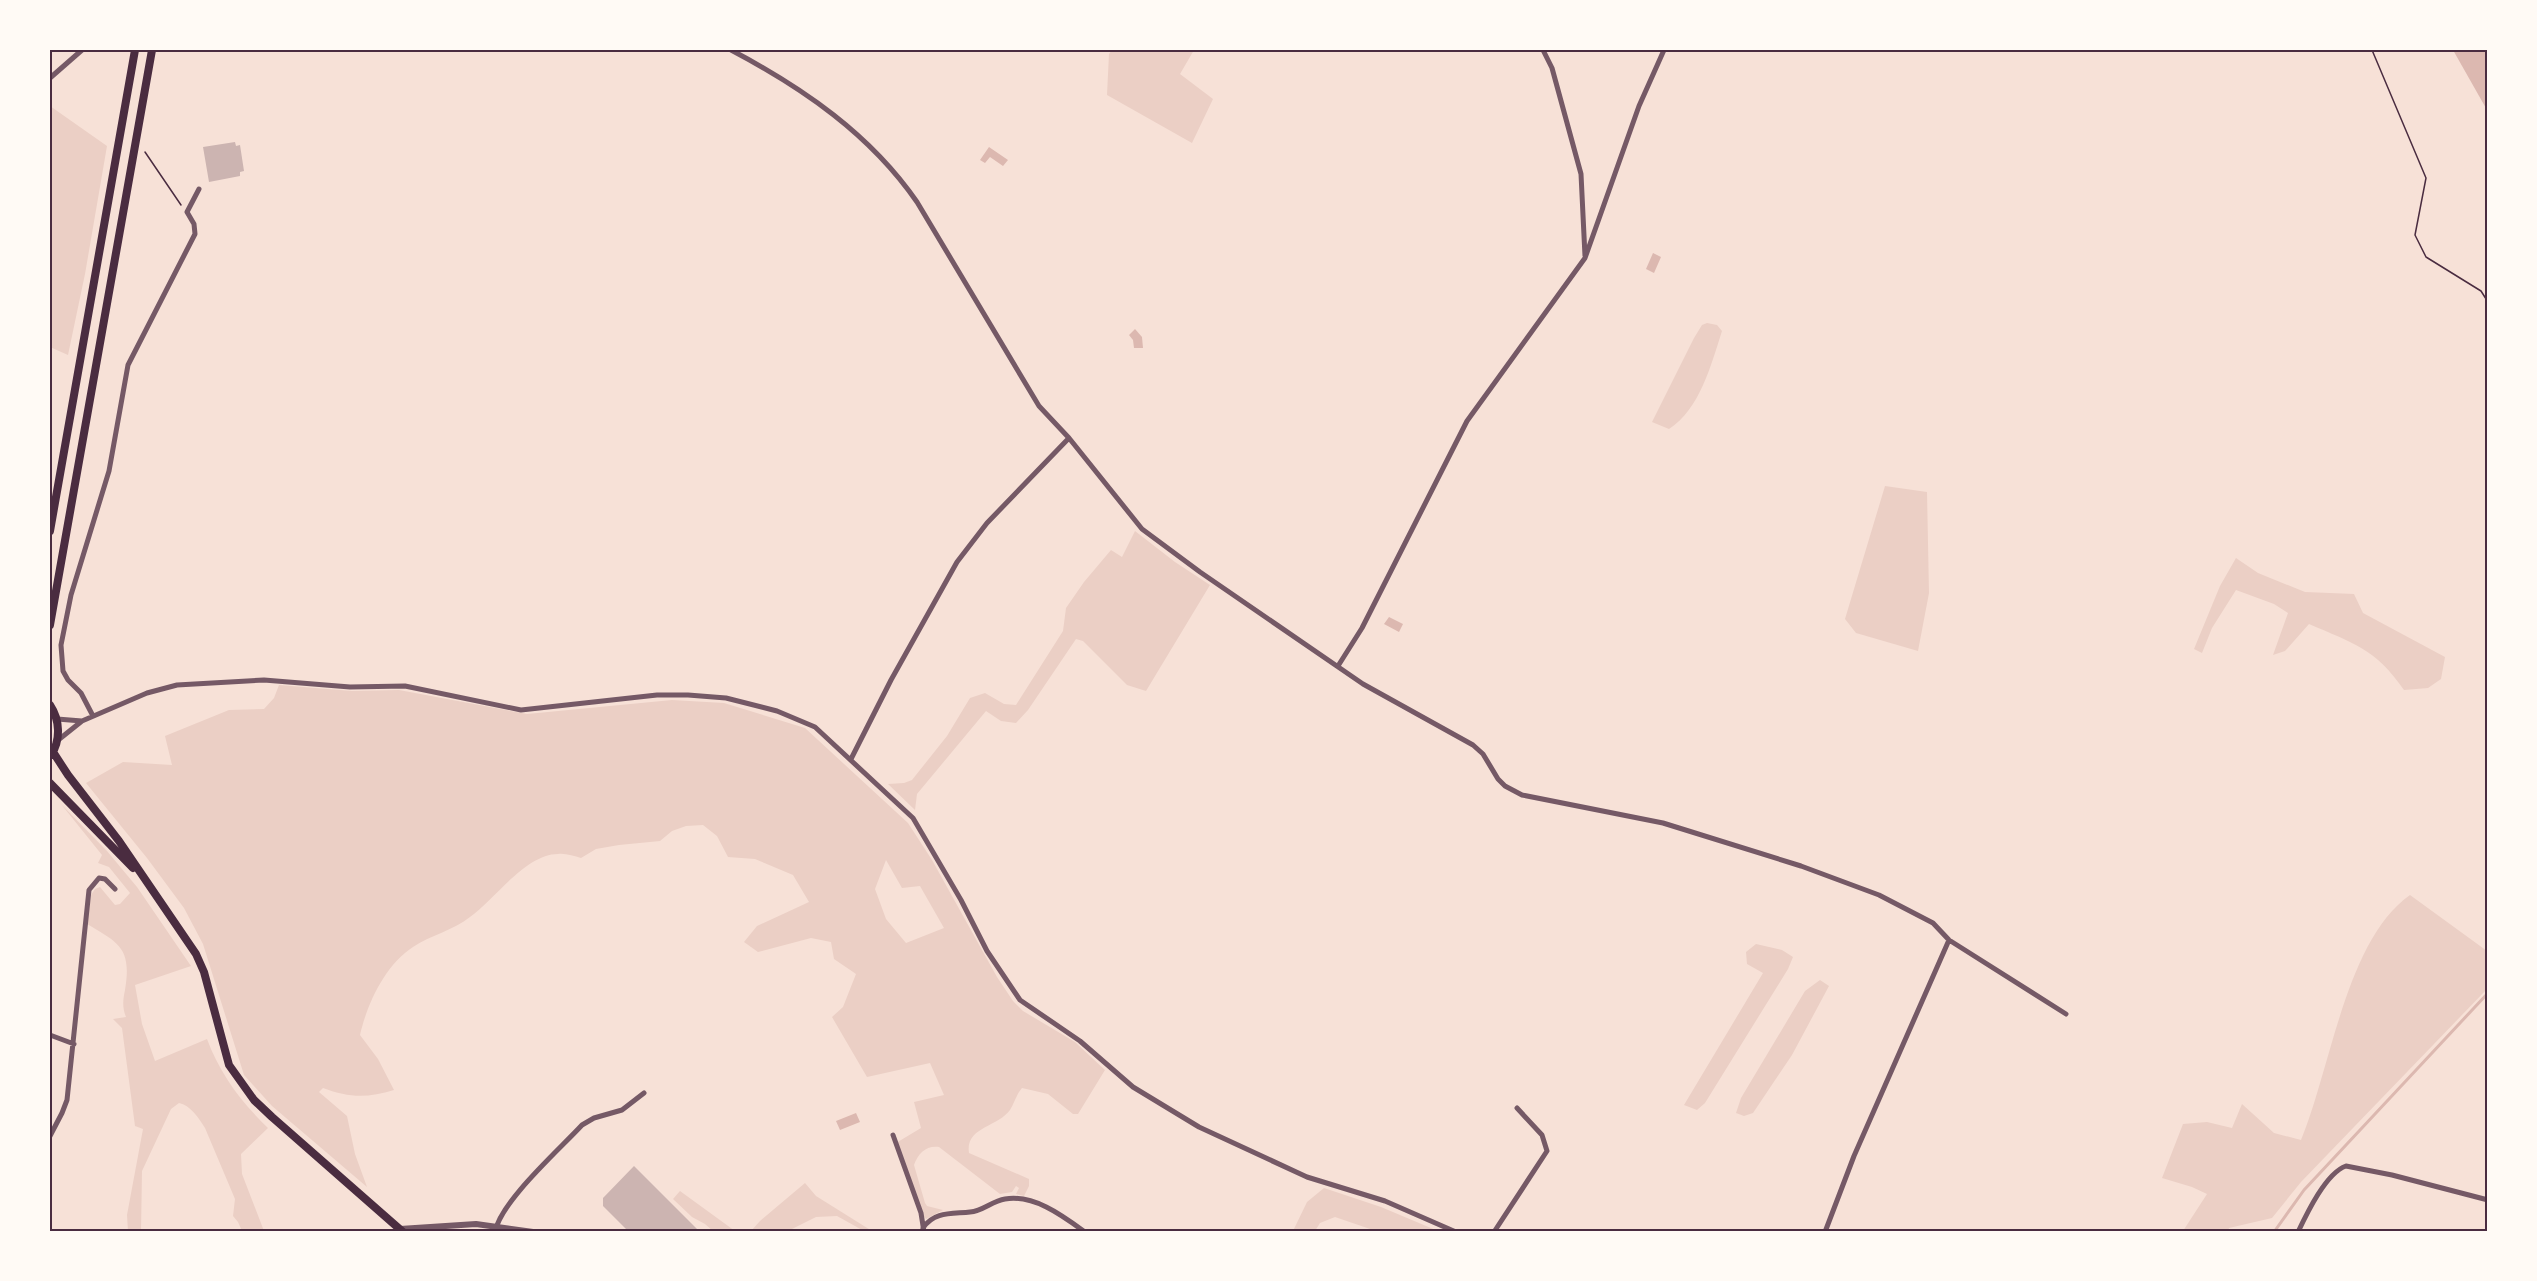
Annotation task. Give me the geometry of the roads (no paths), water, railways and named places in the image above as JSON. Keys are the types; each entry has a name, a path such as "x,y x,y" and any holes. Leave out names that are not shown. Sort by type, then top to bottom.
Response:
{"main road":[{"path":"50,531 135,50"},
{"path":"50,625 152,50"},
{"path":"50,705 57,719 57,741 51,754 119,841 196,954 214,1007 224,1053 237,1078 254,1100 272,1117 401,1230"},
{"path":"50,783 116,853 143,878"}],"street":[{"path":"50,78 82,50"},
{"path":"731,50 783,77 837,117 855,131 897,173 917,202 1039,406 1069,438 1142,529 1200,572 1372,689 1473,745 1483,754 1498,779 1505,786 1522,795 1655,820 1801,866 1879,895 1933,923 1949,940 2066,1014"},
{"path":"1543,50 1552,68 1581,174 1585,258"},
{"path":"1338,666 1362,628 1467,421 1585,258 1639,106 1664,50"},
{"path":"93,716 81,693 68,680 63,671 61,659 63,632 71,595 110,471 129,365 195,234 194,224 188,212 199,189"},
{"path":"851,759 891,680 957,562 987,523 1069,438"},
{"path":"57,741 82,721 147,693 177,685 264,680 350,687 405,686 521,710 657,695 688,694 726,698 777,711 815,727 913,818 961,900 987,951 1020,1000 1080,1041 1133,1087 1199,1127 1307,1177 1385,1201 1456,1232"},
{"path":"57,719 82,721"},
{"path":"50,1136 65,1106 74,1044 89,890 99,878 105,879 115,890"},
{"path":"1825,1232 1854,1156 1949,940"},
{"path":"50,1035 74,1044"},
{"path":"496,1229 502,1214 518,1193 582,1125 594,1118 622,1110 644,1093"},
{"path":"1494,1232 1547,1151 1542,1135 1517,1108"},
{"path":"893,1135 924,1230 938,1215 978,1211 997,1202 1012,1199 1039,1204 1085,1232"},
{"path":"2298,1232 2317,1197 2331,1178 2346,1166 2392,1174 2487,1200"},
{"path":"401,1230 455,1224 533,1232"}],"waterway":[{"path":"2274,1232 2304,1190 2488,993"}]}
